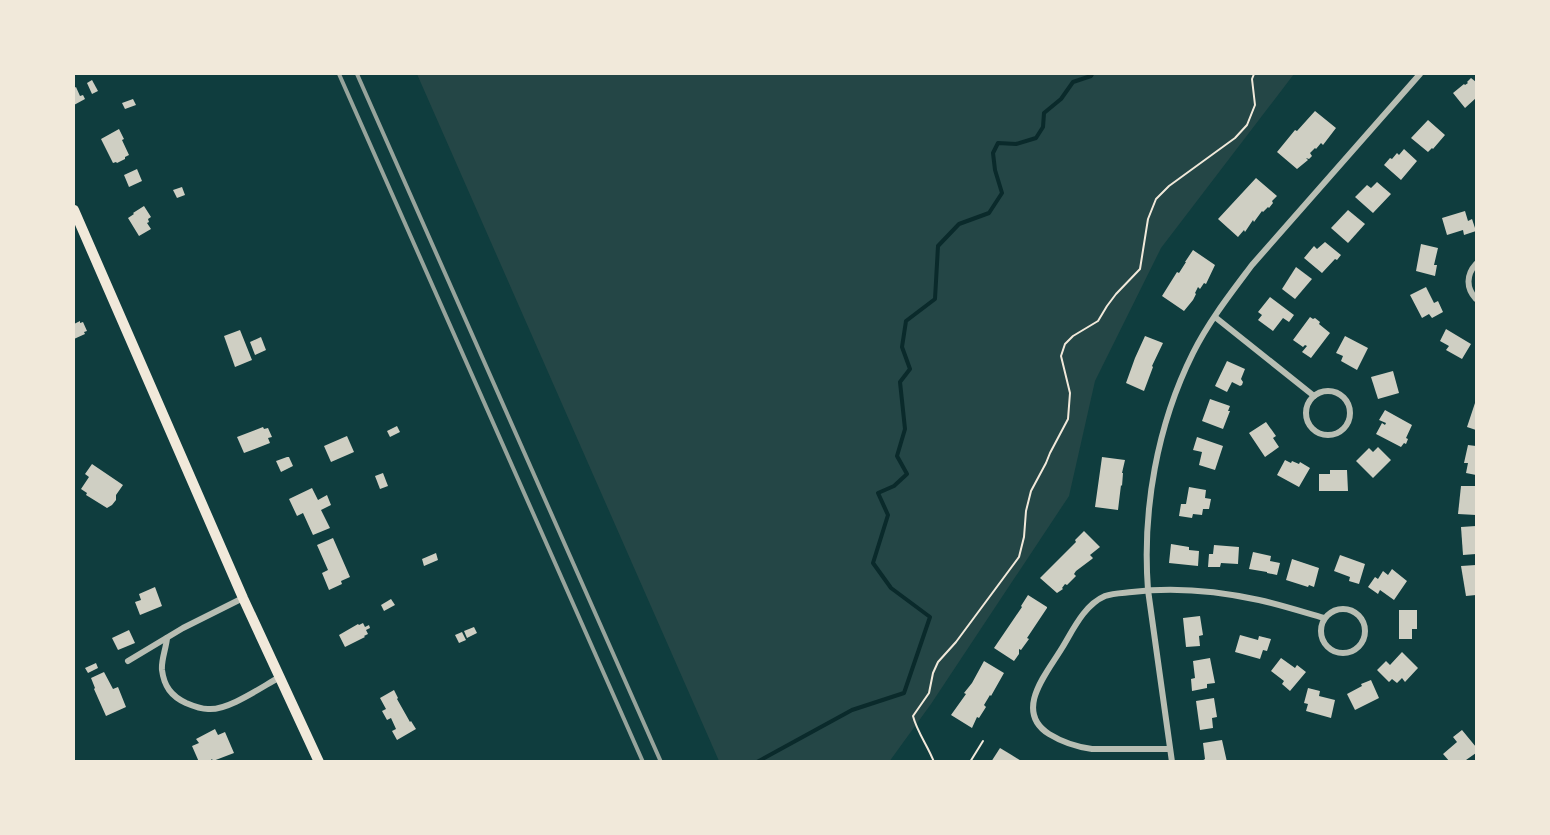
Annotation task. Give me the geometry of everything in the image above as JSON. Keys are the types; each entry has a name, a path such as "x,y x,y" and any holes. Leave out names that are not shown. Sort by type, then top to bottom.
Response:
{"main road":[{"path":"74,210 243,598 319,762"}],"street":[{"path":"1172,762 1146,568 1147,531 1152,489 1172,403 1194,352 1215,317 1252,265 1420,74"},
{"path":"1476,264 1469,275 1468,282 1476,298"},
{"path":"1215,317 1314,396"},
{"path":"1320,392 1334,392 1345,399 1350,412 1342,431 1322,435 1310,427 1306,421 1306,408 1314,396 1320,392"},
{"path":"1169,749 1079,747 1052,736 1035,720 1032,712 1040,684 1086,610 1097,600 1107,595 1148,590 1211,592 1259,600 1324,618"},
{"path":"128,661 243,598"},
{"path":"1349,609 1356,612 1364,623 1365,637 1362,643 1351,652 1344,653 1331,649 1326,645 1321,632 1324,618 1335,610 1349,609"},
{"path":"167,638 162,666 169,692 177,699 196,707 208,710 229,705 281,676"}],"path":[{"path":"934,762 912,716 929,693 938,662 957,642 1019,557 1030,491 1068,419 1070,393 1061,356 1065,344 1073,336 1098,321 1116,294 1140,270 1148,219 1156,199 1169,186 1235,138 1247,125 1255,105 1252,79 1254,74"},
{"path":"970,762 983,741"}],"shaded area":[{"path":"417,74 1294,74 1161,248 1095,381 1069,496 931,704 889,762 719,761"}],"building":[{"path":"1471,78 1476,82 1476,98 1465,108 1453,93 1468,83"},
{"path":"92,80 98,91 92,94 87,83"},
{"path":"76,87 80,96 83,95 85,99 74,105 74,88"},
{"path":"133,99 136,105 125,109 122,103"},
{"path":"1315,111 1336,128 1323,145 1321,143 1315,148 1310,153 1312,156 1309,159 1306,158 1308,160 1297,169 1277,152"},
{"path":"1428,120 1445,135 1428,152 1411,138"},
{"path":"119,129 129,155 113,163 101,139"},
{"path":"1404,149 1417,161 1401,180 1384,165"},
{"path":"137,169 142,181 129,187 124,175"},
{"path":"1256,178 1277,196 1269,208 1262,211 1238,237 1218,219"},
{"path":"1377,182 1391,194 1373,213 1355,197 1367,185 1371,188"},
{"path":"182,187 185,195 177,198 173,190"},
{"path":"144,206 151,217 147,223 151,229 139,236 128,218"},
{"path":"1348,210 1365,224 1348,243 1331,228"},
{"path":"1465,211 1468,221 1472,219 1476,231 1464,235 1463,230 1447,235 1442,218"},
{"path":"1325,242 1341,255 1322,273 1304,258 1314,246 1317,249"},
{"path":"1421,244 1438,248 1434,265 1437,265 1435,276 1416,271"},
{"path":"1193,250 1215,265 1206,284 1204,283 1200,289 1198,287 1193,300 1184,311 1162,296"},
{"path":"1296,267 1312,279 1295,299 1282,289"},
{"path":"1426,287 1434,303 1438,301 1443,312 1432,318 1429,314 1422,318 1410,295"},
{"path":"1270,297 1294,315 1289,322 1283,318 1273,331 1258,320 1262,315 1258,312"},
{"path":"1310,317 1320,322 1319,324 1330,333 1311,358 1302,352 1307,346 1303,347 1293,340"},
{"path":"80,321 80,323 83,322 87,331 74,339 74,324"},
{"path":"1446,329 1471,344 1462,359 1446,350 1449,346 1440,341"},
{"path":"240,330 252,360 235,367 224,336"},
{"path":"1145,336 1163,343 1144,391 1126,383"},
{"path":"1345,336 1368,348 1357,370 1341,361 1343,356 1336,353"},
{"path":"261,337 266,350 255,355 250,342"},
{"path":"1227,361 1245,369 1241,379 1242,385 1232,382 1227,392 1215,386"},
{"path":"1393,371 1399,393 1378,399 1371,377"},
{"path":"1210,399 1230,406 1223,429 1202,421"},
{"path":"1476,403 1476,430 1467,427"},
{"path":"1385,410 1412,425 1406,438 1408,439 1406,444 1404,443 1401,447 1376,434 1382,423 1385,425 1386,423 1379,420"},
{"path":"1266,422 1276,436 1273,438 1279,447 1265,457 1249,433"},
{"path":"397,426 400,432 390,437 387,431"},
{"path":"263,427 268,428 272,437 268,438 270,443 244,453 237,437"},
{"path":"347,436 354,452 331,462 324,446"},
{"path":"1197,437 1223,446 1215,470 1199,465 1202,452 1193,450"},
{"path":"1468,445 1476,446 1476,475 1466,473 1468,463 1464,463"},
{"path":"1378,447 1391,460 1373,478 1356,461 1369,448 1373,452"},
{"path":"287,457 293,466 281,472 276,461"},
{"path":"1102,457 1125,460 1118,510 1095,507"},
{"path":"1285,460 1291,463 1292,461 1299,464 1300,462 1310,468 1299,487 1277,475"},
{"path":"92,464 123,485 116,495 116,500 107,508 86,495 87,493 81,489 89,477 85,474"},
{"path":"1330,470 1347,470 1348,491 1319,491 1319,474 1330,474"},
{"path":"383,473 388,486 380,489 375,476"},
{"path":"1461,486 1476,486 1476,515 1458,514"},
{"path":"1189,487 1206,490 1205,498 1211,499 1209,509 1203,509 1202,515 1193,514 1192,518 1179,516 1181,504 1186,504"},
{"path":"312,488 318,500 327,495 331,505 321,510 330,528 313,535 303,513 297,516 289,499"},
{"path":"1476,526 1476,554 1463,555 1461,527"},
{"path":"1084,531 1100,547 1090,555 1093,558 1076,571 1074,574 1076,576 1057,593 1040,578"},
{"path":"333,538 350,577 329,590 322,573 328,570 317,545"},
{"path":"1171,544 1199,551 1198,566 1169,563"},
{"path":"1214,545 1239,547 1238,564 1221,563 1220,567 1208,567 1209,554 1213,554"},
{"path":"1253,552 1271,556 1270,561 1280,563 1277,575 1249,569"},
{"path":"436,553 438,560 424,566 422,559"},
{"path":"1340,555 1365,564 1359,584 1349,581 1350,577 1334,571"},
{"path":"1292,559 1319,568 1314,587 1286,580"},
{"path":"1476,565 1476,595 1466,596 1461,566"},
{"path":"1392,569 1407,581 1394,600 1380,590 1378,594 1368,587 1375,577 1378,579 1383,571 1388,575"},
{"path":"155,587 162,606 140,615 135,602 141,600 139,594"},
{"path":"1028,595 1047,608 1027,638 1029,639 1021,650 1019,649 1019,654 1014,661 994,648"},
{"path":"391,599 395,605 384,611 381,605"},
{"path":"1399,610 1417,610 1417,629 1412,629 1412,639 1399,639"},
{"path":"1200,616 1203,635 1199,636 1200,646 1186,647 1183,618"},
{"path":"363,623 365,627 369,625 370,628 366,630 368,634 345,647 339,635"},
{"path":"474,627 477,633 467,638 464,631"},
{"path":"129,630 135,643 118,650 112,638"},
{"path":"462,632 466,640 459,643 455,635"},
{"path":"1240,635 1258,640 1259,636 1271,639 1267,651 1263,650 1260,659 1235,652"},
{"path":"1402,652 1418,668 1405,682 1402,678 1397,683 1392,679 1389,682 1377,670 1386,661 1390,665"},
{"path":"1210,658 1215,683 1207,684 1207,688 1192,691 1191,679 1195,678 1193,661"},
{"path":"1281,658 1295,668 1297,665 1306,672 1290,691 1282,684 1284,681 1271,671"},
{"path":"984,661 1004,673 972,728 951,715 966,694 964,693"},
{"path":"96,663 98,668 88,673 85,668"},
{"path":"104,672 113,689 118,687 126,707 106,716 91,678"},
{"path":"1371,680 1379,698 1355,710 1347,694"},
{"path":"1308,688 1320,691 1319,696 1335,700 1331,718 1306,711 1308,704 1304,703"},
{"path":"394,690 397,699 416,729 397,740 392,731 396,729 391,718 387,720 382,711 386,709 380,698"},
{"path":"1214,698 1217,717 1212,718 1213,728 1200,730 1196,701"},
{"path":"215,729 218,735 225,732 234,753 213,761 212,759 209,762 199,762 192,746 199,743 196,739"},
{"path":"1462,730 1476,747 1476,753 1466,760 1468,762 1450,762 1443,754 1457,742 1453,737"},
{"path":"1222,740 1227,762 1200,762 1205,759 1203,743"},
{"path":"1000,748 1010,754 1023,762 991,762"}],"waterway":[{"path":"757,762 852,710 904,693 930,617 891,588 873,563 888,515 878,493 894,486 907,474 897,456 905,429 900,382 910,369 902,347 906,321 935,299 938,246 959,224 989,213 1002,193 993,153 998,143 1016,144 1036,138 1043,127 1044,113 1061,99 1073,82 1092,74"}],"railway":[{"path":"339,74 643,762"},
{"path":"357,74 661,762"}]}
